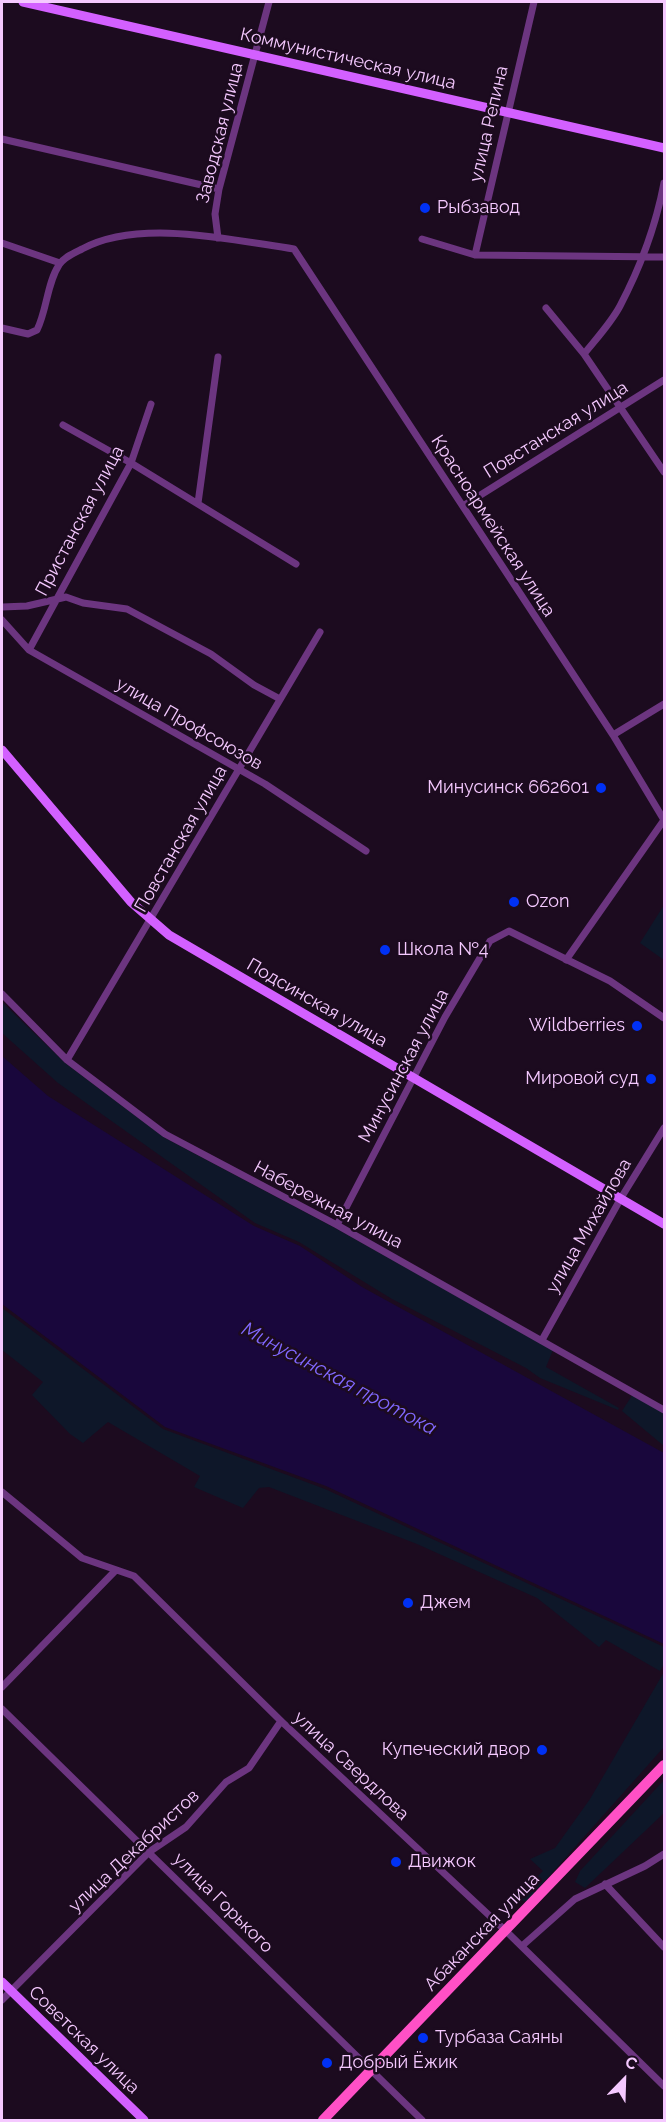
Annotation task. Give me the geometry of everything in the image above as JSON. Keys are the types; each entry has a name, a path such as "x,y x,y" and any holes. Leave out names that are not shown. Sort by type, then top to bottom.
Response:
{"main road":[{"name":"Абаканская улица","path":"323,2121 664,1766"}],"street":[{"name":"Коммунистическая улица","path":"23,2 664,148"},
{"name":"Заводская улица","path":"218,238 215,214 219,189 269,2"},
{"name":"улица Репина","path":"475,255 506,113 534,2"},
{"path":"2,139 219,189"},
{"path":"584,354 619,307 642,257 659,210 664,183"},
{"path":"2,328 28,334 37,330 60,264 94,243 126,233 218,238"},
{"name":"Красноармейская улица","path":"218,238 294,249 613,735 664,820"},
{"path":"422,238 475,255 664,257"},
{"path":"2,243 60,264"},
{"path":"546,308 584,354 664,472"},
{"path":"198,503 218,357"},
{"name":"Повстанская улица","path":"463,506 664,380"},
{"name":"Пристанская улица","path":"29,650 55,598 131,463 151,405"},
{"path":"63,425 131,463 296,564"},
{"path":"2,607 27,606 66,597 83,603 127,609 211,654 254,685 280,699"},
{"name":"улица Профсоюзов","path":"2,620 29,650 238,769 366,851"},
{"name":"Повстанская улица","path":"67,1060 152,920 320,632"},
{"path":"613,735 664,704"},
{"name":"Подсинская улица","path":"2,750 131,902 169,935 664,1224"},
{"path":"664,820 566,960 610,981 664,1018"},
{"name":"Минусинская улица","path":"337,1225 445,1017 490,941 509,932 566,960"},
{"name":"Набережная улица","path":"2,994 67,1060 165,1134 337,1225 664,1410"},
{"name":"улица Михайлова","path":"542,1340 621,1198 664,1128"},
{"name":"улица Свердлова","path":"2,1492 82,1558 134,1576 281,1721 522,1946 664,2086"},
{"path":"2,1687 116,1571"},
{"name":"улица Горького","path":"2,1709 422,2121"},
{"name":"улица Декабристов","path":"2,2000 149,1852 186,1827 226,1782 249,1768 281,1721"},
{"path":"522,1946 575,1899 645,1866 664,1854"},
{"path":"605,1884 664,1947"},
{"name":"Советская улица","path":"2,1982 144,2121"}],"shaded area":[{"path":"664,905 664,960 640,943"},
{"path":"2,1002 65,1063 165,1138 335,1228 553,1350 546,1367 619,1408 618,1410 540,1378 526,1368 392,1299 299,1242 255,1223 58,1083 2,1033"},
{"path":"2,1308 163,1429 325,1489 664,1647 664,1664 660,1671 606,1640 599,1647 537,1598 417,1544 269,1487 259,1488 243,1508 194,1487 200,1476 108,1422 83,1443 70,1434 32,1395 43,1382 2,1350"},
{"path":"633,1394 664,1413 664,1446 622,1411"},
{"path":"664,1672 664,1747 527,1901 520,1901 520,1894 543,1871 530,1859 555,1848 590,1799"},
{"path":"664,1780 664,1813 585,1888 575,1882 580,1871"}],"water":[{"name":"Минусинская протока","path":"2,1056 48,1096 254,1226 300,1246 362,1287 664,1453 664,1644 326,1486 165,1427 2,1304"}],"place":[{"name":"Рыбзавод","path":"425,208"},
{"name":"Минусинск 662601","path":"601,788"},
{"name":"Ozon","path":"514,902"},
{"name":"Школа №4","path":"385,950"},
{"name":"Wildberries","path":"637,1026"},
{"name":"Мировой суд","path":"651,1079"},
{"name":"Джем","path":"408,1603"},
{"name":"Купеческий двор","path":"542,1750"},
{"name":"Движок","path":"396,1862"},
{"name":"Турбаза Саяны","path":"423,2038"},
{"name":"Добрый Ёжик","path":"327,2063"}]}
